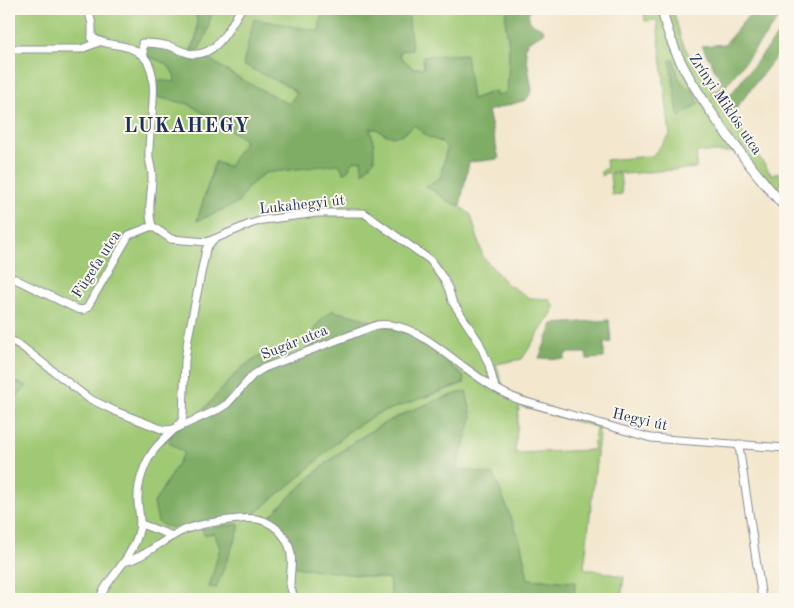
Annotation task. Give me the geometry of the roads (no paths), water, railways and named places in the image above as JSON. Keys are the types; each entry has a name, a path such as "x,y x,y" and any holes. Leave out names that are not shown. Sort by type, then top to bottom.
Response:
{"main road":[{"name":"Zrínyi Miklós utca","path":"662,9 674,49 696,90 738,150 784,206"}],"street":[{"path":"88,9 95,41"},
{"path":"9,49 81,50 95,41 125,45 142,43 170,46 192,54 204,53 212,49 220,40 241,9"},
{"path":"407,9 418,11 430,9"},
{"path":"142,43 144,57 150,67 154,84 149,159 152,177 148,213 152,226"},
{"path":"125,45 144,57"},
{"name":"Lukahegyi út","path":"152,226 171,239 201,242 212,241 263,220 317,213 364,213 430,260 444,279 450,290 452,301 479,342 490,365 496,388"},
{"name":"Fügefa utca","path":"9,276 83,310 87,308 129,235 152,226"},
{"path":"98,598 133,548 141,524 138,496 143,471 152,452 175,429 183,417 185,361 188,338 206,249 212,241"},
{"path":"201,242 206,249"},
{"name":"Sugár utca","path":"175,429 219,410 227,404 253,375 264,368 377,325 397,327 420,336 496,388"},
{"path":"9,339 21,346 88,398 149,425 164,430 175,429"},
{"name":"Hegyi út","path":"496,388 523,402 651,438 785,448"},
{"path":"739,446 762,599"},
{"path":"124,562 136,560 183,530 208,523 259,519 281,532 289,545 292,567 290,585 294,599"},
{"path":"141,524 172,536"}],"district":[{"name":"LUKAHEGY","path":"187,125"}]}
